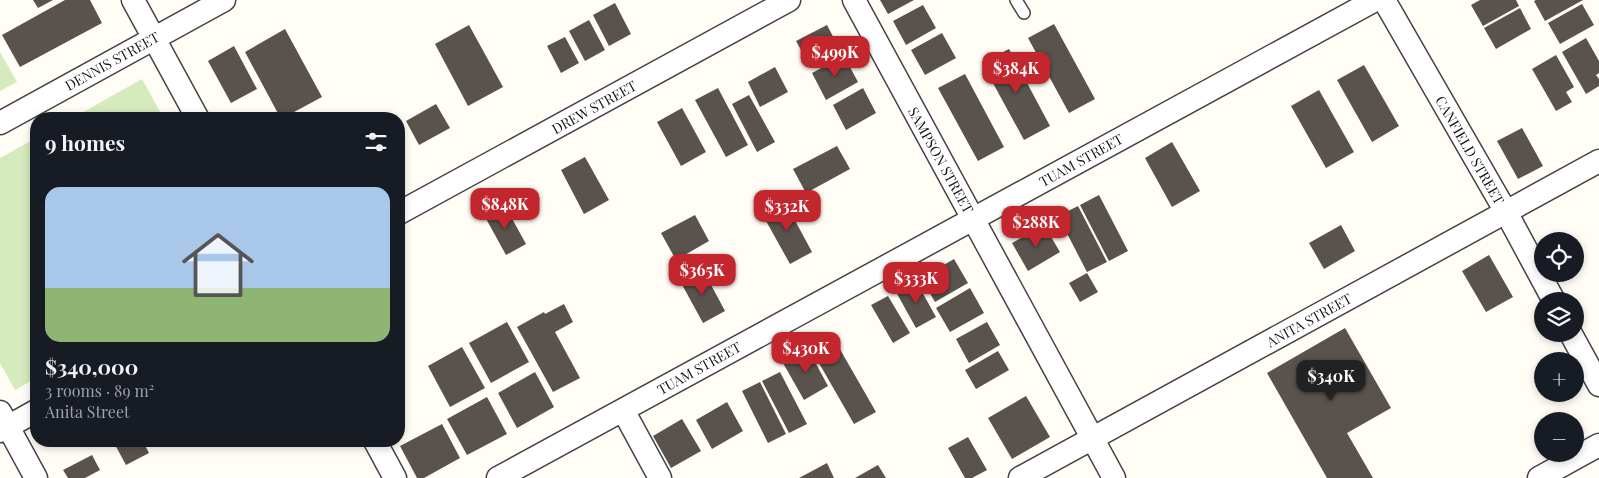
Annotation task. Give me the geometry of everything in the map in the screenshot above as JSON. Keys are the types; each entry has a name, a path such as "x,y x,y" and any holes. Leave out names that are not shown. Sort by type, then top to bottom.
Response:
{"street":[{"path":"133,0 194,112"},
{"name":"DENNIS STREET","path":"0,123 224,0"},
{"name":"DREW STREET","path":"405,210 789,0"},
{"name":"SAMPSON STREET","path":"854,0 1114,478"},
{"name":"TUAM STREET","path":"498,478 1375,0"},
{"name":"CANFIELD STREET","path":"1384,0 1506,212 1549,292"},
{"name":"ANITA STREET","path":"1020,478 1599,161"},
{"path":"1575,342 1599,385"},
{"path":"623,410 660,478"},
{"path":"30,413 3,423 36,478"},
{"path":"1539,478 1599,445"},
{"path":"378,447 395,478"}],"lane":[{"path":"1016,0 1024,13"}],"green space":[{"path":"0,52 17,82 0,91"},
{"path":"142,79 160,112 83,112"},
{"path":"30,141 30,381 15,390 0,363 0,158"}],"building":[{"path":"33,0 53,0 38,8"},
{"path":"65,0 90,0 102,23 20,67 2,35"},
{"path":"880,0 914,0 888,14"},
{"path":"1480,0 1516,0 1519,6 1483,26 1471,5"},
{"path":"1583,0 1545,21 1534,1"},
{"path":"615,3 631,34 609,46 593,15"},
{"path":"1582,4 1594,25 1560,44 1548,23"},
{"path":"923,5 936,28 906,45 893,21"},
{"path":"1520,8 1531,29 1496,49 1484,28"},
{"path":"589,20 605,50 585,61 569,31"},
{"path":"1054,24 1095,99 1069,113 1028,38"},
{"path":"469,25 503,87 468,106 435,44"},
{"path":"827,25 839,48 809,64 796,41"},
{"path":"285,29 322,97 294,112 277,112 245,52"},
{"path":"942,33 956,58 925,75 911,50"},
{"path":"565,37 579,63 561,73 547,46"},
{"path":"1586,38 1599,61 1599,73 1596,75 1599,79 1599,86 1586,94 1562,52"},
{"path":"234,46 257,89 231,103 208,61"},
{"path":"1009,49 1050,126 1024,140 982,63"},
{"path":"1556,55 1574,87 1566,92 1572,102 1556,111 1532,69"},
{"path":"844,56 858,82 826,100 812,73"},
{"path":"1364,65 1399,126 1372,142 1337,80"},
{"path":"775,67 788,92 760,107 748,82"},
{"path":"965,74 1004,147 978,161 938,88"},
{"path":"718,88 748,145 726,157 695,100"},
{"path":"863,88 876,113 846,130 833,105"},
{"path":"1319,90 1354,152 1326,168 1291,106"},
{"path":"749,95 775,142 757,152 732,104"},
{"path":"436,104 450,128 419,145 406,121"},
{"path":"682,108 706,152 681,166 657,122"},
{"path":"1522,128 1543,166 1518,179 1497,141"},
{"path":"1172,142 1200,191 1172,207 1145,158"},
{"path":"837,146 850,169 806,193 793,169"},
{"path":"585,157 609,200 584,214 561,170"},
{"path":"1099,195 1128,251 1109,261 1080,205"},
{"path":"784,200 812,252 790,264 761,212"},
{"path":"504,204 526,244 506,255 484,215"},
{"path":"1078,206 1107,262 1087,272 1058,216"},
{"path":"695,215 709,241 676,260 661,233"},
{"path":"1044,225 1060,252 1028,271 1012,243"},
{"path":"1341,225 1355,251 1324,269 1309,243"},
{"path":"1489,255 1513,297 1486,312 1462,271"},
{"path":"954,259 968,283 935,302 921,278"},
{"path":"702,268 725,311 703,323 680,281"},
{"path":"1087,273 1098,292 1080,302 1069,283"},
{"path":"916,281 936,317 916,328 896,292"},
{"path":"970,288 984,313 950,332 936,308"},
{"path":"888,296 910,333 893,343 871,305"},
{"path":"564,304 573,322 555,332 580,378 553,392 517,327 544,312 545,314"},
{"path":"507,322 529,362 491,383 469,343"},
{"path":"987,322 1000,345 969,363 956,339"},
{"path":"1345,328 1391,408 1347,433 1373,478 1327,478 1267,373"},
{"path":"830,332 876,412 854,424 808,344"},
{"path":"462,347 485,388 450,407 428,366"},
{"path":"808,349 828,386 804,400 783,363"},
{"path":"998,351 1009,370 976,389 965,370"},
{"path":"535,372 554,407 517,428 498,393"},
{"path":"780,372 807,424 789,433 762,381"},
{"path":"760,382 786,434 768,443 742,391"},
{"path":"1026,396 1050,437 1012,459 988,418"},
{"path":"487,397 507,434 467,455 447,419"},
{"path":"727,402 743,431 712,449 696,420"},
{"path":"682,419 701,451 671,468 653,436"},
{"path":"442,424 460,458 424,478 417,478 401,447 405,447 405,443"},
{"path":"968,437 987,470 972,478 965,478 948,448"},
{"path":"116,447 146,447 149,453 126,465"},
{"path":"92,455 100,470 85,478 68,478 63,470"},
{"path":"827,463 834,478 799,478"},
{"path":"878,465 886,478 855,478"}]}
